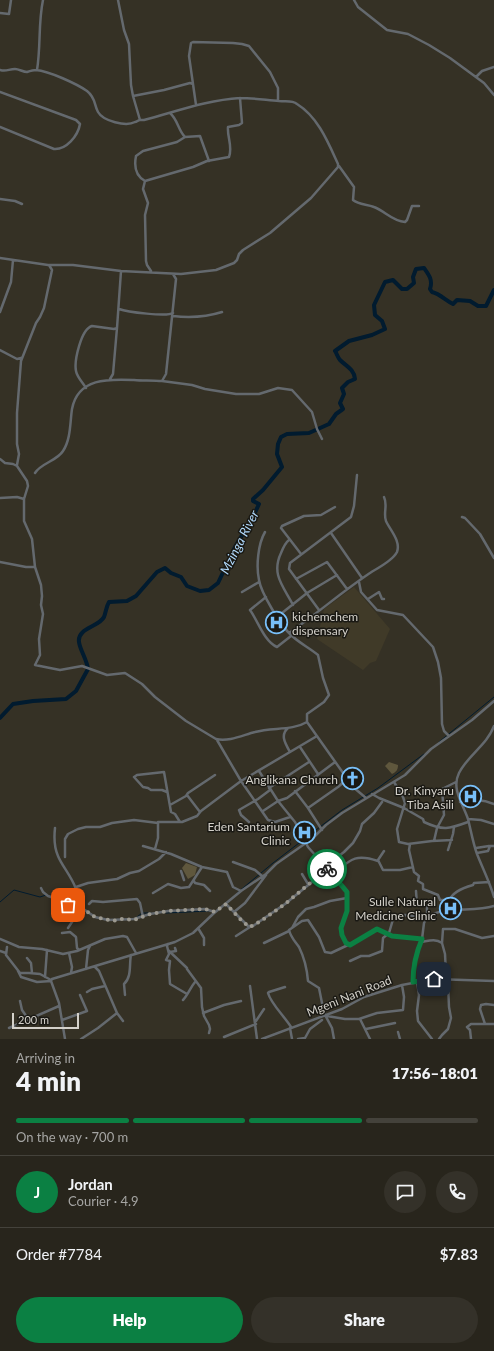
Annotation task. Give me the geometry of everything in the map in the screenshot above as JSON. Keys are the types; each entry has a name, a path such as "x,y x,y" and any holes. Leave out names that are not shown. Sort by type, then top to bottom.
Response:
{"street":[{"path":"0,13 9,14 11,0"},
{"path":"36,70 40,52 39,34 43,0"},
{"path":"118,0 124,30 129,44 130,73 133,96 140,120"},
{"path":"354,0 358,7 387,30 400,32 437,49 476,77 490,89 494,95"},
{"path":"196,105 190,56 191,43 193,42 242,44 249,46 267,68 278,88 278,101"},
{"path":"476,77 482,72 494,67"},
{"path":"0,70 6,71 15,69 24,72 36,70 71,82 87,92 95,102 99,114 115,123 134,123 140,120 170,114 196,105 240,98 294,102 308,113 324,134 339,166 354,187 353,199 356,203 376,207 388,216 405,222 412,206 419,206"},
{"path":"133,96 164,90 188,83 193,84"},
{"path":"0,92 76,120 80,124 73,138 61,149 54,149 0,127"},
{"path":"209,161 200,136 185,137 177,142 144,151 136,156 134,166 140,179 145,181 209,161 228,158 231,151 228,127 242,123 240,98"},
{"path":"170,114 175,118 185,137"},
{"path":"0,258 48,265 121,271 179,274 216,270 234,263 239,254 270,233 311,198 339,166"},
{"path":"145,181 144,189 148,203 145,215 146,261 151,272"},
{"path":"0,199 15,201 22,204"},
{"path":"0,312 11,282 13,260"},
{"path":"48,265 52,270 46,301 22,358 19,375 17,444 19,454 17,465 28,484 24,499 24,521 32,539 34,566 41,586 41,605 43,614 39,639 40,655 35,665 60,670 82,666 107,675 125,673 142,684 155,697 186,721 216,739 223,740 255,732 288,728 307,722"},
{"path":"110,379 113,374 121,271"},
{"path":"173,273 176,279"},
{"path":"162,381 166,374 176,279 179,274"},
{"path":"119,308 122,310 173,316 200,316 222,312"},
{"path":"86,388 76,371 77,354 85,331 88,327 92,326 116,328"},
{"path":"0,350 17,359 22,358"},
{"path":"166,374 170,383"},
{"path":"35,473 38,468 63,451 69,436 74,402 78,396 95,382 110,379 162,381 192,385 205,389 236,394 259,394 278,388 292,390 312,412 317,429 322,439"},
{"path":"0,459 5,463 17,465"},
{"path":"319,610 289,569 290,563 350,519 352,515 357,475"},
{"path":"0,498 17,497 24,499"},
{"path":"266,597 250,610 268,638 277,647 319,610 394,556 397,550 394,535 385,520 386,502 384,497"},
{"path":"301,554 289,540 282,526 304,516 321,515 336,506"},
{"path":"462,517 465,518 480,534 494,558"},
{"path":"265,532 261,539 259,548 259,582 277,617 290,635 318,655 323,678 329,695 324,702 307,714 307,722 353,787 366,798"},
{"path":"331,533 362,578"},
{"path":"289,540 286,542 279,558 276,571 293,605"},
{"path":"0,562 26,567 34,566"},
{"path":"296,579 325,562 328,563 347,589"},
{"path":"277,617 307,593 337,575"},
{"path":"242,592 259,582"},
{"path":"359,582 361,592 377,610 404,616 432,647 438,662 441,678 442,724 444,731 449,736"},
{"path":"368,599 378,592 382,599 384,599"},
{"path":"234,912 248,900 266,874 276,864 306,843 342,813 405,775 431,749 472,720 494,701"},
{"path":"494,726 492,732 486,740 462,767 457,778 457,791 460,802 468,820 477,853 494,897"},
{"path":"288,728 284,731 283,737 290,752"},
{"path":"65,857 65,839 68,834 78,829 100,827 112,823 134,820 158,823 180,822 197,816 200,812 241,782 317,736"},
{"path":"216,739 241,782 268,820 273,822 290,817"},
{"path":"300,747 318,774"},
{"path":"249,822 245,820 239,810 309,762"},
{"path":"262,811 278,801 287,798 335,762"},
{"path":"259,771 278,801 295,822 306,843 346,889 347,911 341,928 345,941 348,945"},
{"path":"167,792 162,790 151,790 143,787 134,777 137,775 164,772 171,812 175,814 180,822"},
{"path":"170,805 187,795 214,775"},
{"path":"308,808 347,779"},
{"path":"394,782 404,800 404,808 397,828 399,841 410,844 452,840"},
{"path":"434,841 437,828 444,815 442,789 457,782"},
{"path":"295,791 322,830"},
{"path":"372,794 404,808 423,819 424,822 437,828 446,829 454,827 468,820 481,820 494,824"},
{"path":"187,795 200,812"},
{"path":"460,802 469,800 494,804"},
{"path":"236,936 285,904 344,852 353,843 360,832 362,824 374,813 382,802"},
{"path":"156,849 158,823"},
{"path":"448,850 452,840 454,827"},
{"path":"55,828 54,840 58,855 76,887 77,901 74,919 68,928"},
{"path":"410,844 409,851 414,872 419,876 418,881 423,885 422,888 438,895 440,900 450,900 451,896 474,883 489,882"},
{"path":"143,846 166,852 202,867 226,872 229,874 232,887 241,891"},
{"path":"477,853 488,851 490,846"},
{"path":"476,848 494,846"},
{"path":"378,861 384,851"},
{"path":"76,887 88,883 115,880 139,871 159,859 166,852"},
{"path":"333,874 356,858 365,858 378,861"},
{"path":"378,861 381,868 385,871 413,868"},
{"path":"233,862 256,871 262,876"},
{"path":"153,894 168,884 185,888 190,886 202,867"},
{"path":"181,871 184,880"},
{"path":"18,970 20,976 37,982 51,980 55,977 95,967 168,944 186,937 241,891 266,874"},
{"path":"302,874 308,884"},
{"path":"194,880 194,882 204,885 210,890"},
{"path":"41,888 48,896 58,899 68,905 83,908 92,916 108,920 132,920 150,914 168,911 205,909 215,912"},
{"path":"413,982 414,963 421,940 424,923 427,917 427,906 417,905 416,891"},
{"path":"292,928 298,917 306,909 330,901 347,898"},
{"path":"89,904 92,901 103,902 137,899 140,903 143,917"},
{"path":"226,904 243,922 250,927"},
{"path":"350,961 361,956 369,956 381,952 383,938 388,934 395,916 405,915 427,917 444,911 472,910 494,906"},
{"path":"264,943 289,931 302,921 308,920 319,937 324,951 327,953 338,951 355,943 377,929 392,936 432,940 442,943"},
{"path":"198,928 204,938 204,945"},
{"path":"439,1039 450,1026 451,1016 445,954 442,943 444,928 460,930 482,938 494,936"},
{"path":"289,931 302,954 307,968 308,981 319,988 323,1010 332,1028 334,1039"},
{"path":"62,933 70,932 74,935 77,948 79,950"},
{"path":"0,939 19,946 47,950 61,954 79,950 105,939 116,936 124,936 127,938 136,953"},
{"path":"168,944 167,946 169,951 188,968 187,969 200,988 200,1000 203,1014 209,1025 209,1033"},
{"path":"86,969 88,950 90,946"},
{"path":"6,954 7,947"},
{"path":"169,951 176,951 175,948"},
{"path":"45,977 47,950"},
{"path":"0,951 6,954 22,974 32,973 51,980 59,1006 66,1039"},
{"path":"169,951 166,960 170,961 170,984 187,994"},
{"path":"69,953 72,967 70,973"},
{"path":"124,995 124,984 127,981 132,955"},
{"path":"27,958 31,962 32,973"},
{"path":"95,967 99,971 117,1013 123,1021"},
{"name":"Mgeni Nani Road","path":"262,1039 348,1006 364,997 417,981 448,979 494,981"},
{"path":"417,981 419,993 417,1011 418,1021 431,1039"},
{"path":"183,1000 195,982"},
{"path":"326,1015 345,1019 360,1018 377,1013 403,1010 404,997 402,985"},
{"path":"87,992 92,989 105,986"},
{"path":"250,986 257,1039"},
{"path":"285,987 268,994 272,1002 284,1016 290,1028 292,1039"},
{"path":"62,1020 87,1011 80,995"},
{"path":"20,1001 22,1010 29,1020"},
{"path":"203,1014 224,1005 241,1001"},
{"path":"485,1024 480,1010 481,1006 486,1004 494,1005"},
{"path":"9,1028 59,1006"},
{"path":"224,1037 256,1023 264,1010"},
{"path":"80,1039 98,1028 117,1013"},
{"path":"360,1018 370,1039"},
{"path":"298,1039 304,1038 310,1029 322,1020"},
{"path":"366,1029 395,1023"},
{"path":"471,1039 470,1030 468,1027 472,1024 494,1024"},
{"path":"398,1032 400,1039"}],"shaded area":[{"path":"354,587 390,629 376,661 370,663 363,670 317,639 324,609"},
{"path":"389,762 398,765 396,771 392,774 385,766"},
{"path":"186,863 197,867 195,875 188,879 182,868"}],"waterway":[{"name":"Mzinga River","path":"0,718 13,704 66,699 76,691 88,669 79,642 79,637 81,634 98,623 104,617 109,602 127,601 136,596 157,572 165,568 171,573 181,577 187,586 200,591 209,590 218,583 235,547 259,504 253,501 253,499 263,490 282,467 277,454 278,444 281,437 287,434 309,433 329,424 336,414 343,409 340,403 344,394 342,388 348,382 355,379 351,370 340,360 335,351 349,341 372,335 385,329 382,321 375,315 374,305 385,282 393,280 402,289 407,289 414,283 413,277 416,269 424,268 430,278 430,289 432,292 438,294 453,304 457,300 470,301 478,306 486,306 494,290"},
{"path":"439,742 494,697"},
{"path":"237,893 273,863 342,810 378,788 424,754"},
{"path":"0,902 14,890 40,897 46,895"},
{"path":"166,913 209,911"},
{"path":"137,917 142,913 151,913"}],"way so far":[{"path":"68,905 82,908 90,915 95,917 113,921 122,919 134,920 150,914 175,910 197,911 207,909 215,912 226,904 243,922 250,927 285,904 327,869"}],"place":[{"name":"kichemchem dispensary","path":"276,623"},
{"name":"Anglikana Church","path":"353,779"},
{"name":"Dr. Kinyaru Tiba Asili","path":"470,797"},
{"name":"Eden Santarium Clinic","path":"305,833"},
{"name":"Sulle Natural Medicine Clinic","path":"451,908"}],"route":[{"path":"327,869 347,891 347,911 341,928 342,935 346,943 348,945 355,943 377,929 382,930 390,936 422,939 414,963 413,982 434,979"}]}
